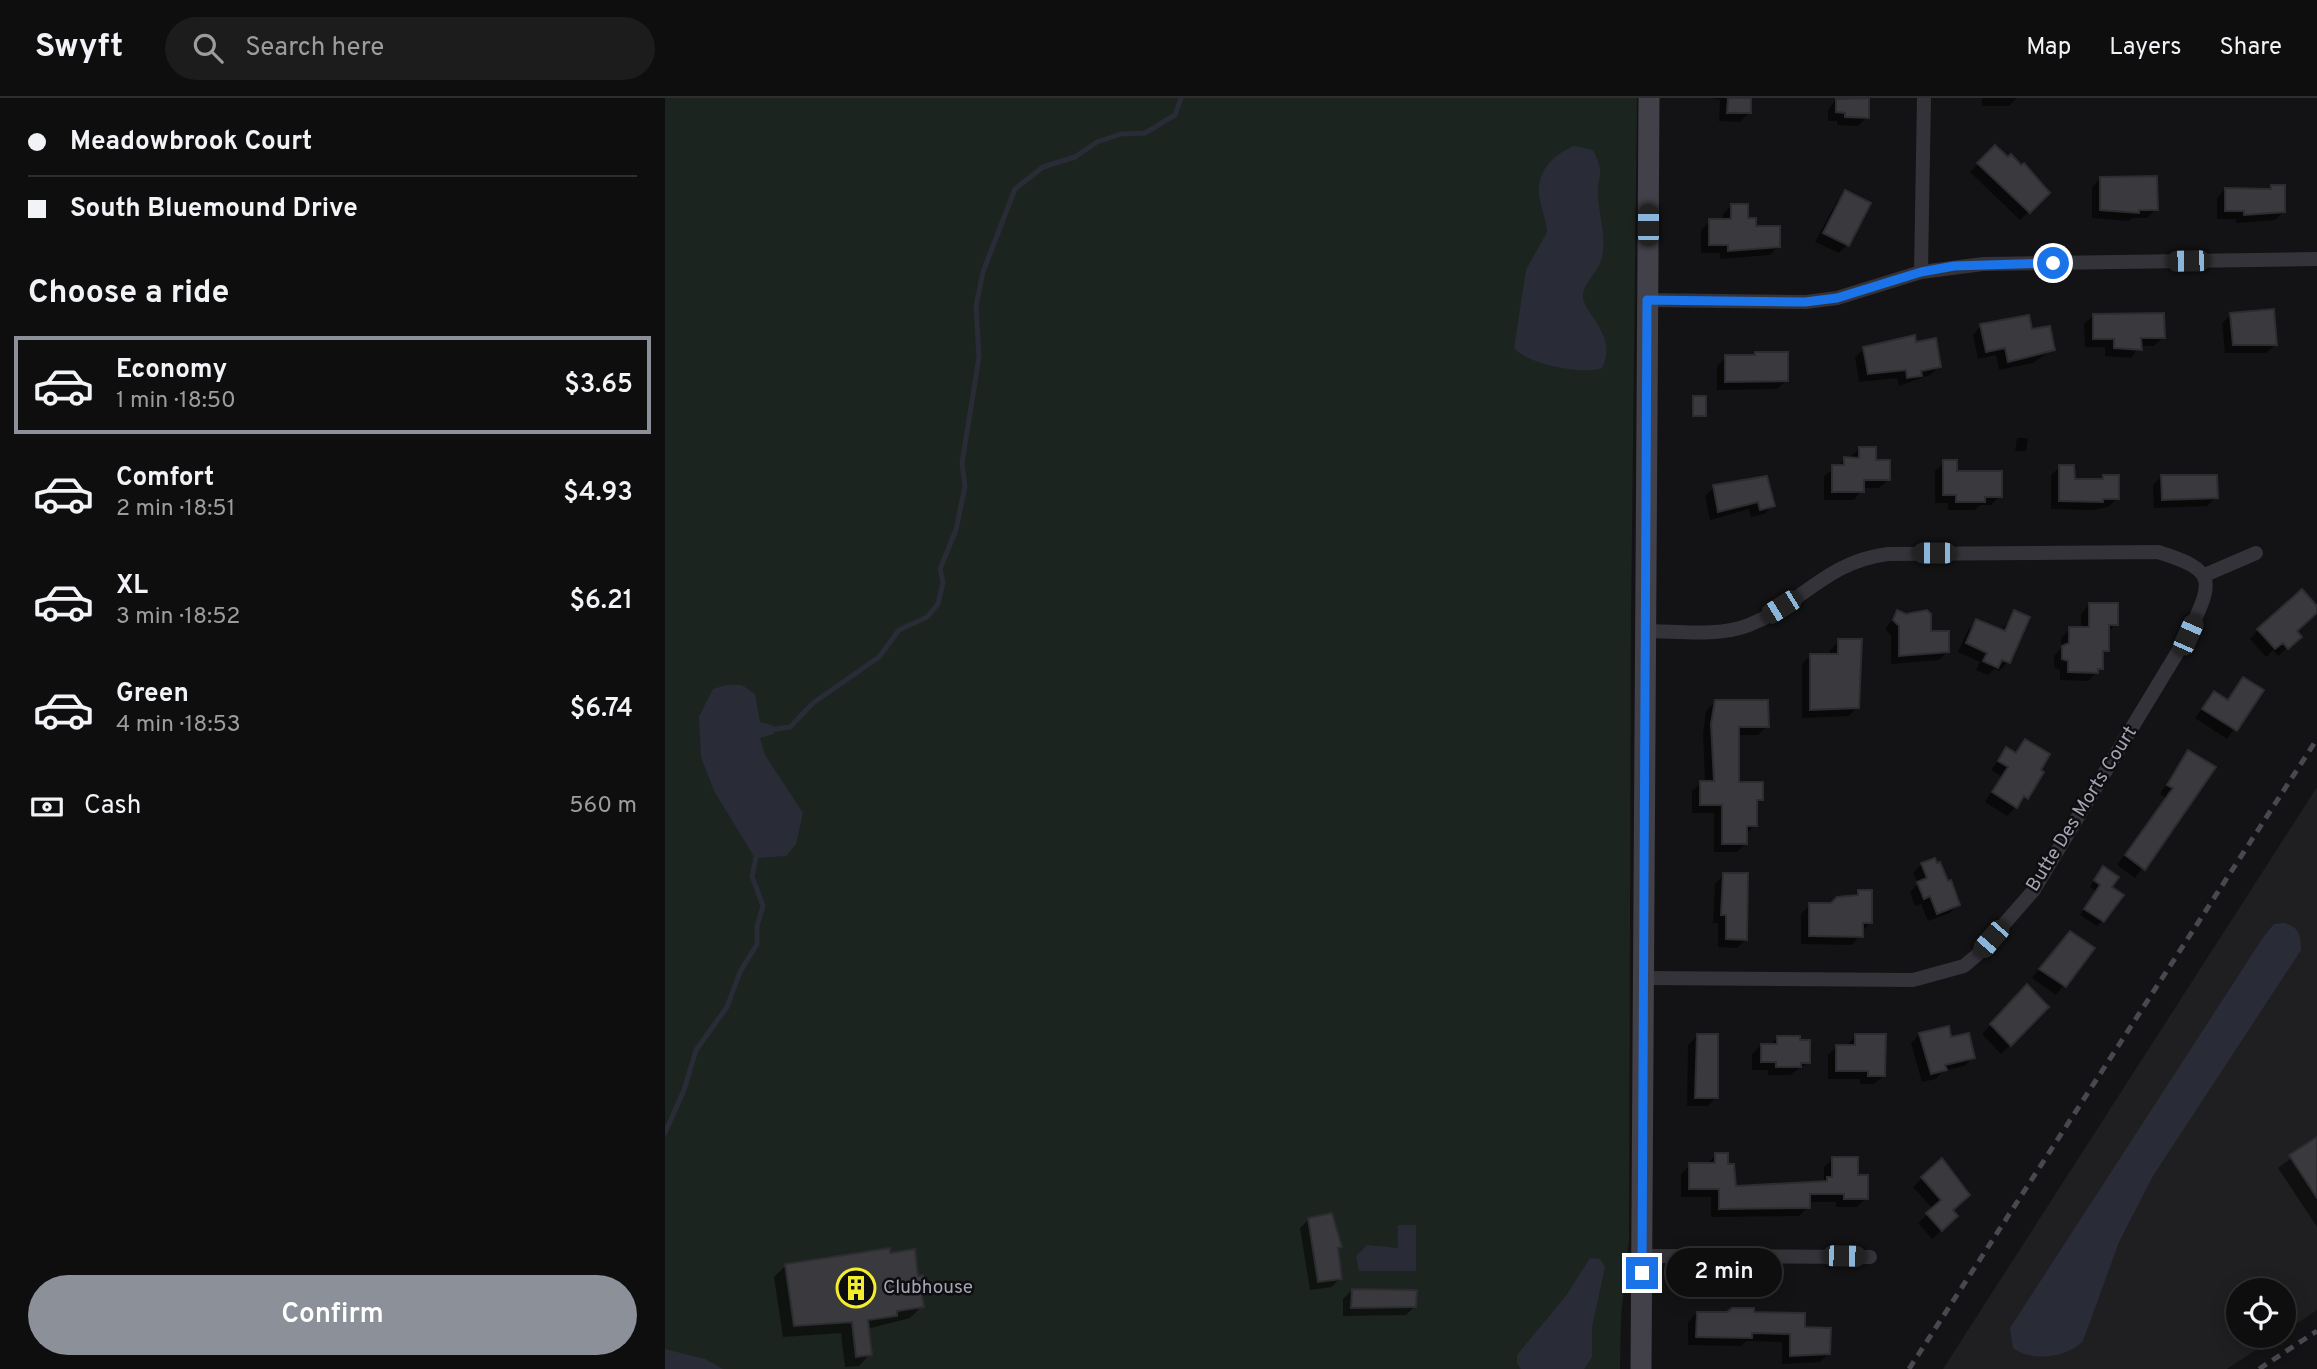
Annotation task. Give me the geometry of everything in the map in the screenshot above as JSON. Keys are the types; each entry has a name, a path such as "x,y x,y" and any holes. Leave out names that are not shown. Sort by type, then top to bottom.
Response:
{"main road":[{"path":"1641,1369 1649,98"}],"street":[{"path":"1921,272 1924,98"},
{"path":"1647,300 1805,302 1837,298 1921,272 1983,264 2317,259"},
{"path":"1646,631 1713,631 1747,626 1826,575 1856,560 1888,554 2158,552 2199,568 2205,575 2256,553"},
{"name":"Butte Des Morts Court","path":"1643,978 1913,980 1964,966 1977,955 2032,891 2188,635 2205,592 2205,575"},
{"path":"1642,1256 1870,1257"}],"shaded area":[{"path":"665,98 1637,98 1631,618 1629,1240 1621,1317 1620,1369 665,1369"},
{"path":"1574,146 1593,150 1600,170 1598,196 1603,253 1583,294 1606,344 1602,368 1593,370 1556,367 1531,359 1514,348 1526,270 1547,232 1539,193 1541,177 1554,158"},
{"path":"742,685 755,694 760,722 774,726 774,734 760,738 765,755 803,813 796,844 786,856 755,858 714,791 701,757 699,717 713,689"},
{"path":"2317,787 2317,1310 2296,1324 2296,1278 2226,1278 2226,1348 2259,1348 2227,1369 1943,1369"},
{"path":"2284,923 2298,932 2301,950 2153,1176 2119,1242 2083,1341 2068,1351 2050,1356 2021,1353 2013,1348 2010,1328 2264,936 2274,924"},
{"path":"1398,1225 1416,1225 1416,1271 1359,1271 1356,1256 1367,1245 1398,1248"},
{"path":"1590,1258 1600,1259 1605,1267 1592,1327 1592,1357 1584,1369 1521,1369 1517,1363 1517,1355 1566,1296"},
{"path":"665,1349 705,1359 723,1369 665,1369"}],"building":[{"path":"1728,98 1751,98 1751,113 1727,113"},
{"path":"1869,98 1869,118 1845,117 1845,113 1836,112 1836,99"},
{"path":"1995,145 2008,157 2011,154 2021,165 2024,163 2050,193 2030,213 1977,163"},
{"path":"2157,176 2158,210 2139,210 2139,213 2100,210 2100,177"},
{"path":"2271,185 2285,185 2285,212 2244,215 2244,211 2225,211 2225,188 2271,189"},
{"path":"1845,190 1871,203 1849,246 1823,233"},
{"path":"1731,204 1748,204 1748,218 1756,218 1756,226 1780,226 1780,247 1728,251 1728,245 1709,245 1709,219 1731,219"},
{"path":"2274,309 2277,345 2233,345 2230,313"},
{"path":"2164,313 2165,338 2141,338 2142,350 2114,348 2114,339 2093,339 2093,314"},
{"path":"2029,315 2032,329 2050,326 2055,350 2008,362 2005,348 1986,352 1980,324"},
{"path":"1915,335 1916,342 1936,338 1941,367 1921,371 1922,376 1907,378 1906,370 1868,374 1863,347"},
{"path":"1755,352 1788,352 1788,381 1725,382 1725,355 1755,355"},
{"path":"1693,396 1706,396 1706,416 1693,416"},
{"path":"1859,447 1876,447 1876,460 1890,460 1890,480 1864,480 1864,492 1832,492 1832,465 1844,465 1844,457 1859,458"},
{"path":"1943,460 1957,460 1957,471 2002,471 2002,497 1985,497 1985,502 1956,502 1956,495 1943,495"},
{"path":"2059,465 2074,465 2075,479 2103,479 2103,475 2119,475 2119,499 2103,499 2103,502 2059,501"},
{"path":"2161,475 2217,475 2218,498 2162,500"},
{"path":"1767,476 1775,506 1760,510 1758,502 1718,512 1713,485"},
{"path":"2302,589 2317,606 2317,613 2297,631 2302,637 2288,649 2283,643 2275,649 2257,629"},
{"path":"2089,603 2118,603 2118,625 2109,625 2109,651 2103,651 2103,669 2098,669 2098,673 2068,672 2068,661 2062,659 2062,646 2069,643 2069,627 2089,627"},
{"path":"1897,610 1906,614 1927,610 1931,614 1931,631 1949,631 1949,652 1899,656 1899,626 1893,620"},
{"path":"2014,610 2030,617 2010,663 2002,660 1998,668 1983,661 1987,653 1966,643 1976,619 2005,631"},
{"path":"1838,639 1862,639 1859,708 1810,710 1810,654 1838,654"},
{"path":"2243,677 2264,690 2237,731 2202,709 2214,691 2228,700"},
{"path":"1715,700 1768,700 1769,727 1739,727 1739,782 1763,782 1763,800 1757,800 1757,826 1747,826 1747,844 1722,844 1722,805 1700,805 1700,781 1714,781 1711,724"},
{"path":"2025,739 2050,754 2041,770 2044,772 2028,799 2024,796 2017,808 1992,792 2008,767 1998,761 2006,747 2016,753"},
{"path":"2188,750 2216,767 2145,870 2125,855 2173,788 2167,785"},
{"path":"1935,858 1937,863 1940,862 1948,881 1951,880 1960,905 1937,914 1930,896 1924,899 1917,882 1927,878 1921,863"},
{"path":"2103,866 2119,877 2112,887 2124,895 2104,922 2084,909 2100,885 2094,880"},
{"path":"1723,873 1748,873 1747,940 1726,939 1726,915 1721,915"},
{"path":"1858,890 1872,890 1872,923 1863,923 1863,937 1809,936 1809,903 1831,903 1837,897 1858,895"},
{"path":"2070,931 2095,948 2066,987 2039,969"},
{"path":"2027,984 2049,1007 2011,1046 1990,1024"},
{"path":"1949,1026 1951,1037 1969,1033 1975,1058 1945,1065 1947,1070 1931,1074 1919,1033"},
{"path":"1697,1034 1718,1034 1718,1098 1695,1098"},
{"path":"1855,1034 1886,1034 1885,1076 1868,1076 1868,1071 1836,1071 1836,1045 1855,1045"},
{"path":"1777,1036 1800,1036 1800,1040 1810,1040 1810,1063 1801,1063 1801,1067 1776,1067 1776,1062 1761,1062 1761,1044 1777,1044"},
{"path":"2317,1137 2317,1198 2289,1155"},
{"path":"1715,1153 1728,1153 1728,1164 1734,1164 1736,1186 1827,1181 1827,1177 1832,1177 1832,1157 1858,1157 1858,1175 1868,1175 1868,1199 1844,1199 1844,1194 1810,1194 1810,1208 1719,1209 1719,1189 1689,1189 1689,1163 1715,1163"},
{"path":"1942,1158 1970,1195 1953,1210 1958,1216 1942,1231 1926,1213 1941,1200 1921,1177"},
{"path":"1332,1213 1342,1247 1338,1248 1342,1279 1318,1282 1308,1218"},
{"name":"Clubhouse","path":"890,1248 890,1253 915,1249 918,1276 923,1275 925,1288 921,1289 924,1307 897,1311 897,1316 868,1320 872,1355 856,1357 852,1322 794,1326 785,1264"},
{"path":"1352,1289 1417,1290 1416,1307 1351,1308"},
{"path":"1732,1308 1754,1308 1754,1312 1805,1313 1805,1327 1831,1328 1830,1354 1790,1356 1790,1334 1752,1333 1752,1338 1696,1337 1697,1312 1727,1312"}],"waterway":[{"path":"769,730 790,727 813,703 879,657 899,630 927,617 938,604 943,582 940,569 956,530 965,486 962,463 979,357 976,306 983,272 1015,189 1043,167 1075,157 1097,142 1121,134 1145,133 1175,115 1181,98"},
{"path":"665,1133 684,1090 696,1050 727,1007 740,972 757,944 757,926 763,906 752,876 757,853"}],"railway":[{"path":"1909,1369 2317,739"},
{"path":"2259,1369 2317,1331"}],"place":[{"name":"Clubhouse","path":"856,1288"}],"route":[{"path":"1642,1273 1647,300 1805,302 1837,298 1921,272 1954,266 2053,263"}]}
